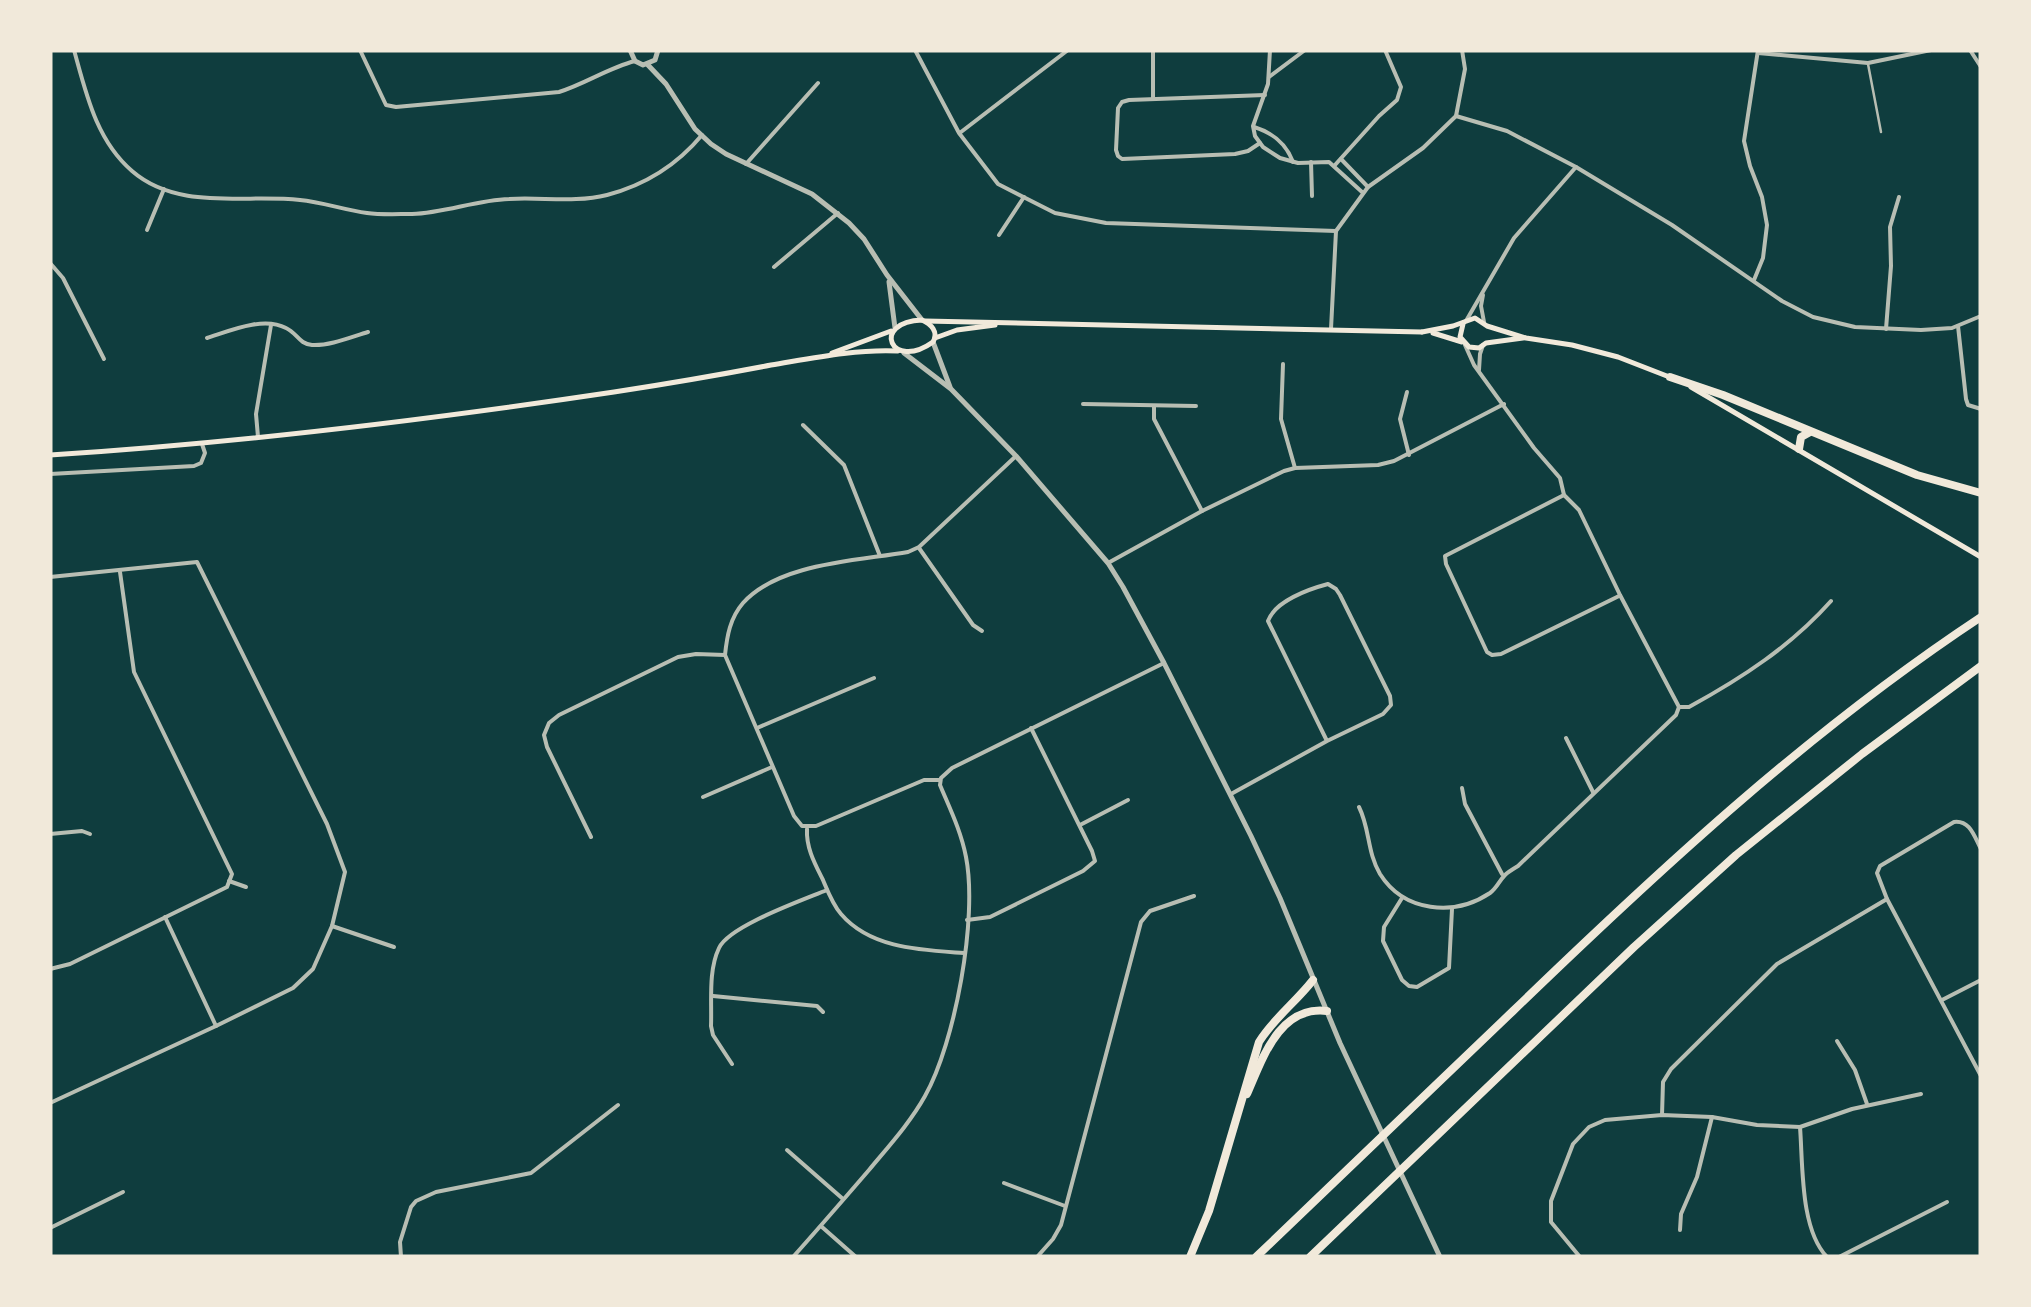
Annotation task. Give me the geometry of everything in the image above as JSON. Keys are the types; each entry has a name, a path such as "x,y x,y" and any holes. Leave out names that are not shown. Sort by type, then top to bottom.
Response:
{"highway":[{"path":"1670,377 1917,475 1981,493"},
{"path":"1799,449 1802,437 1810,432"},
{"path":"1256,1257 1712,824 1865,699 1981,617"},
{"path":"1310,1257 1736,854 1981,666"},
{"path":"1190,1257 1209,1211 1259,1042 1312,980"},
{"path":"1237,1117 1275,1036 1295,1018 1317,1010 1327,1012"}],"main road":[{"path":"1422,332 1475,318 1526,338 1596,350 1670,377 1981,556"},
{"path":"824,356 910,321 1422,332 1474,348 1526,338"},
{"path":"924,321 934,329 934,340"},
{"path":"1464,343 1460,332 1465,322"},
{"path":"50,455 202,444 548,402 824,356 878,350 919,351 934,340 968,327 1018,324"},
{"path":"1485,344 1490,334 1486,324"},
{"path":"894,329 890,342 901,352"}],"street":[{"path":"74,50 93,116 110,147 133,173 164,189 203,199 272,197 367,213 416,214 484,200 604,196 637,186 673,164 702,136"},
{"path":"360,50 380,98 386,105 396,107 559,92 621,64 647,64 702,136 726,154 795,184 838,213 864,240 886,275 924,321"},
{"path":"658,50 655,60 666,84"},
{"path":"916,50 960,132 998,184 1054,214 1106,223 1336,231"},
{"path":"960,132 1068,50"},
{"path":"1153,50 1154,99"},
{"path":"1270,50 1270,77 1253,126 1255,136 1280,158 1335,165 1362,192"},
{"path":"1270,77 1305,50"},
{"path":"1335,165 1401,94 1385,50"},
{"path":"1331,329 1336,231 1368,186 1423,148 1456,116 1465,69 1462,50"},
{"path":"1754,280 1763,258 1767,225 1744,141 1758,52 1868,63 1931,50"},
{"path":"1970,50 1981,67"},
{"path":"621,64 630,52 635,61"},
{"path":"647,64 655,60"},
{"path":"746,164 818,83"},
{"path":"1260,143 1236,154 1131,159 1118,156 1118,108 1130,100 1265,95"},
{"path":"1456,116 1507,131 1576,167 1672,225 1782,301 1813,317 1855,327 1921,330 1958,326 1981,316"},
{"path":"1253,126 1284,144 1293,162"},
{"path":"1341,159 1368,186"},
{"path":"1311,162 1312,196"},
{"path":"1465,322 1514,238 1576,167"},
{"path":"147,230 164,189"},
{"path":"998,234 1024,197"},
{"path":"1886,329 1890,227 1899,198"},
{"path":"774,268 838,213"},
{"path":"50,263 63,278 104,360"},
{"path":"886,275 894,329"},
{"path":"1484,290 1481,306 1486,324"},
{"path":"207,338 257,323 285,327 308,345 368,332"},
{"path":"258,437 256,414 270,325"},
{"path":"1958,326 1966,399 1968,405 1981,409"},
{"path":"934,340 951,390"},
{"path":"1359,807 1379,873 1402,898 1440,909 1469,905 1495,890 1503,876 1594,794 1676,715 1679,707 1579,510 1564,495 1560,478 1480,372 1464,343"},
{"path":"1480,372 1480,354 1485,344"},
{"path":"901,352 951,390 1016,456 1108,563 1231,794 1440,1257"},
{"path":"1283,364 1281,419 1295,468"},
{"path":"1407,392 1400,418 1408,455"},
{"path":"1083,404 1196,406"},
{"path":"1108,563 1256,483 1295,468 1378,466 1408,455 1504,404"},
{"path":"1154,407 1154,419 1202,511"},
{"path":"802,425 844,465 881,557"},
{"path":"50,474 194,466 202,462 202,444"},
{"path":"940,780 924,780 816,826 807,828 799,823 725,654 728,628 741,605 762,586 823,566 919,547 1016,456"},
{"path":"1564,495 1445,556 1488,652 1492,656 1501,654 1620,595"},
{"path":"919,547 973,626 982,631"},
{"path":"50,577 197,562 327,824 345,872 332,926 312,968 292,988 50,1103"},
{"path":"50,969 70,964 228,887 232,874 134,672 120,570"},
{"path":"1231,794 1389,709 1392,701 1336,589 1328,584 1276,607 1268,621 1327,741"},
{"path":"1679,707 1689,707 1754,668 1809,625 1830,601"},
{"path":"592,837 547,748 544,735 549,723 678,657 725,654"},
{"path":"794,1257 896,1138 924,1097 943,1056 964,954 967,862 960,831 940,780 945,772 1164,662"},
{"path":"756,728 874,678"},
{"path":"967,920 990,917 1092,865 1095,857 1031,728"},
{"path":"1566,738 1594,794"},
{"path":"703,797 774,767"},
{"path":"1462,788 1465,804 1503,876"},
{"path":"1080,826 1128,800"},
{"path":"1981,849 1969,826 1954,822 1880,866 1877,873 1981,1076"},
{"path":"807,828 808,848 842,916 874,938 918,949 964,954"},
{"path":"50,834 90,834"},
{"path":"229,881 246,887"},
{"path":"732,1064 713,1036 711,1026 714,964 722,942 734,931 828,890"},
{"path":"1037,1257 1054,1239 1067,1207 1142,922 1150,911 1194,896"},
{"path":"1402,898 1384,927 1384,941 1402,980 1409,986 1417,987 1449,968 1452,908"},
{"path":"1662,1114 1663,1082 1670,1069 1776,964 1887,899"},
{"path":"165,917 216,1026"},
{"path":"332,926 394,947"},
{"path":"1942,1000 1981,980"},
{"path":"712,996 818,1006 824,1012"},
{"path":"1838,1041 1856,1070 1867,1105"},
{"path":"1580,1257 1551,1222 1550,1215 1551,1201 1573,1144 1588,1127 1605,1120 1662,1114 1800,1128 1867,1105 1921,1094"},
{"path":"402,1257 400,1242 416,1201 436,1192 531,1173 618,1105"},
{"path":"1680,1230 1681,1214 1697,1177 1712,1117"},
{"path":"1800,1128 1807,1208 1814,1238 1827,1257"},
{"path":"787,1150 844,1200"},
{"path":"1004,1183 1067,1207"},
{"path":"50,1228 122,1192"},
{"path":"1839,1257 1947,1202"},
{"path":"821,1226 856,1257"}],"lane":[{"path":"1868,63 1881,132"}]}
